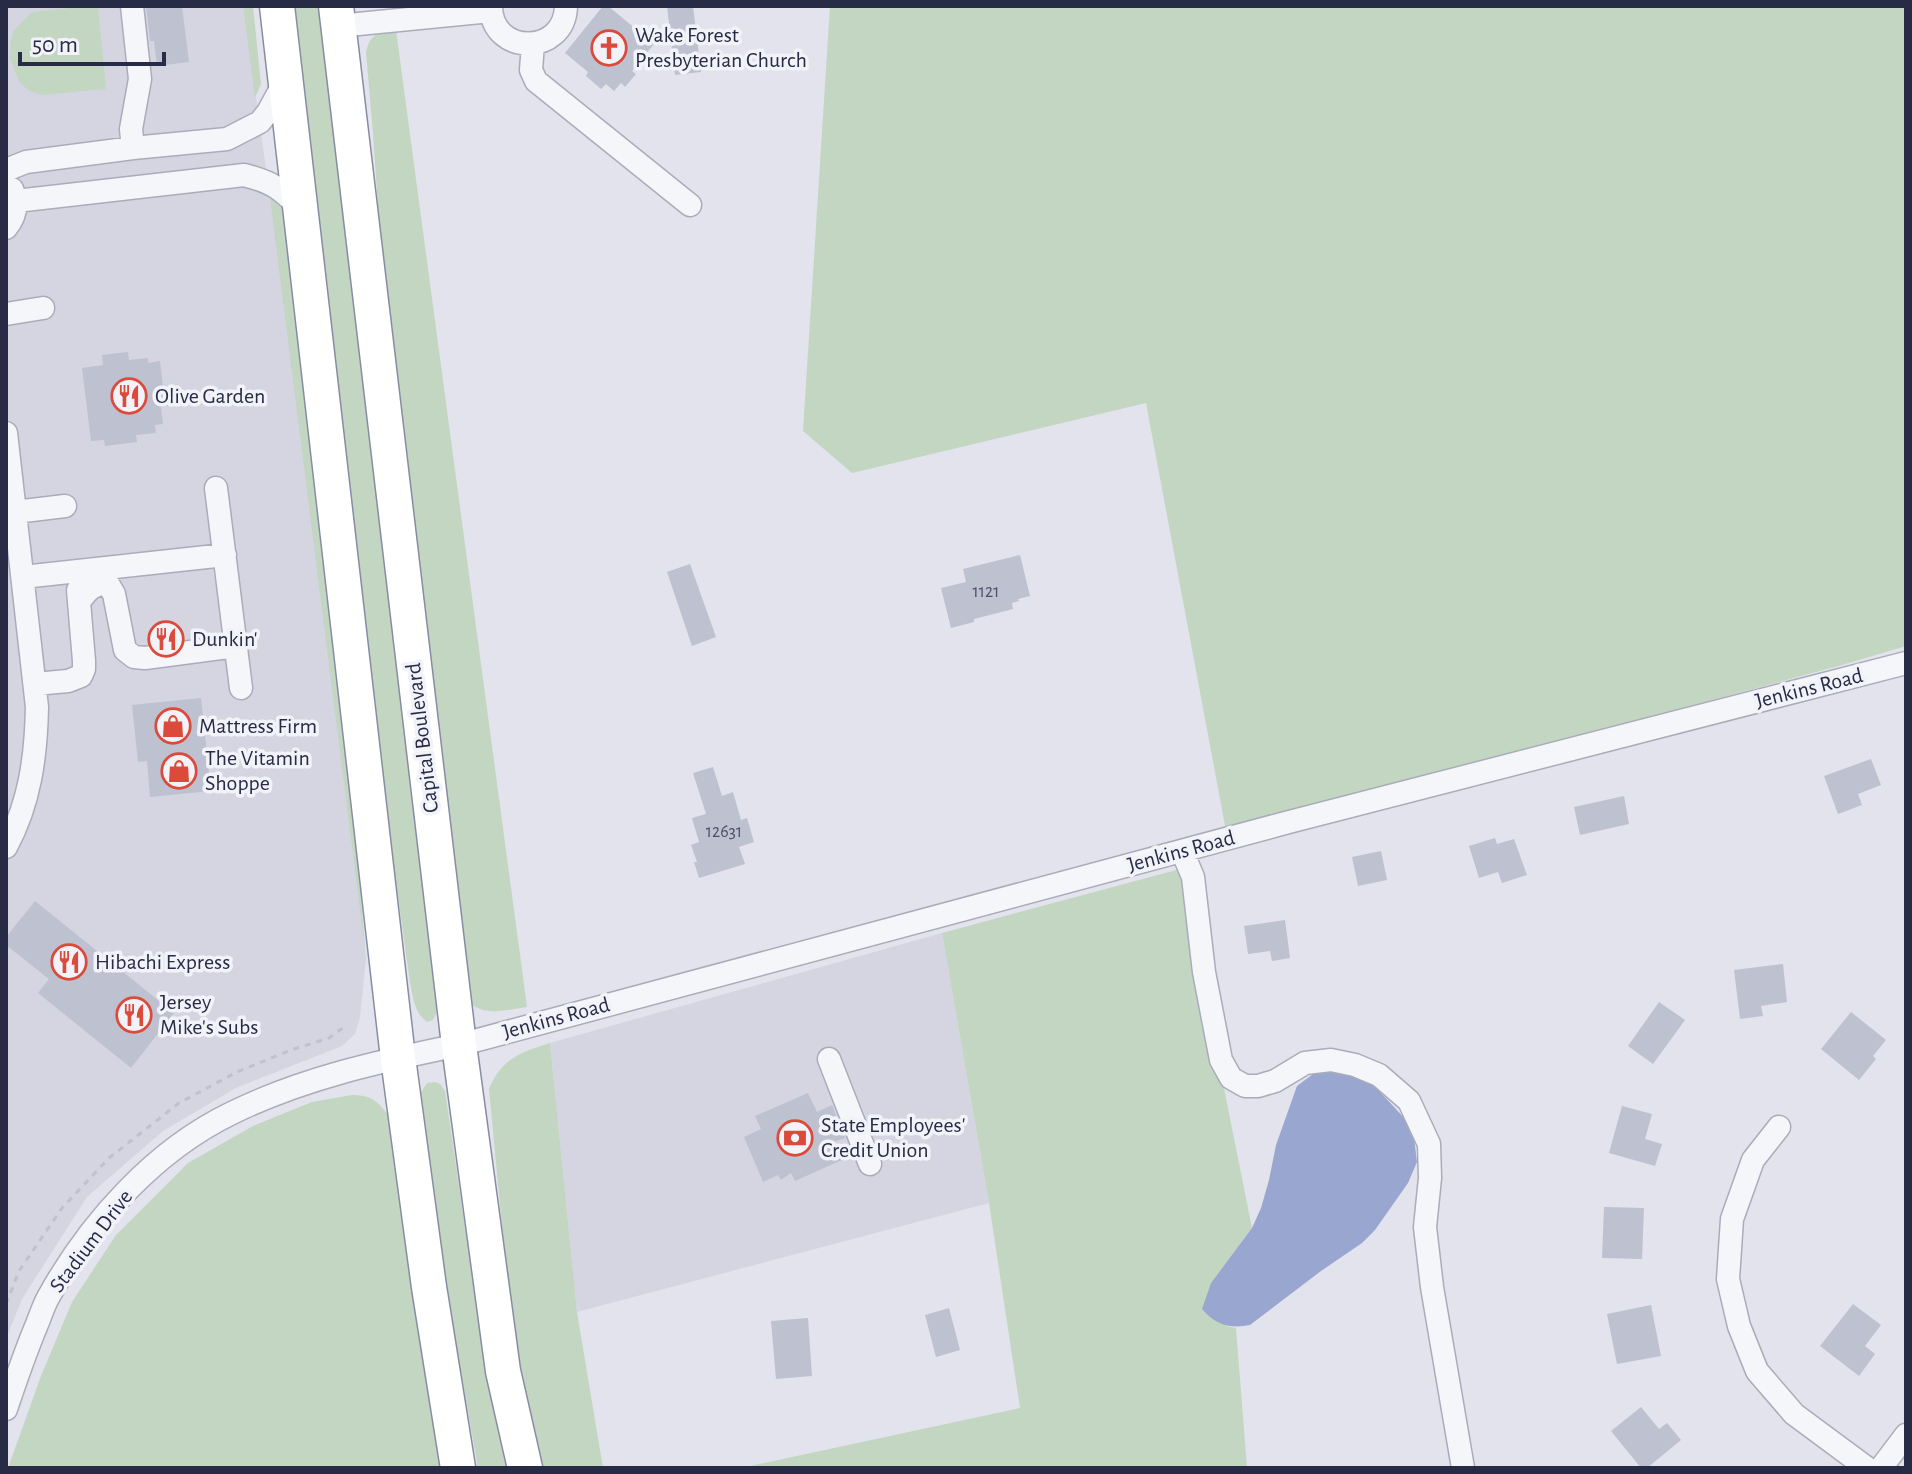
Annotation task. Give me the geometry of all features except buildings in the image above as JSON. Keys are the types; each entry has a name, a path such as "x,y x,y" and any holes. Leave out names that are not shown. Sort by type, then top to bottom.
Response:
{"highway":[{"path":"277,6 398,1058 429,1287 458,1468"},
{"name":"Capital Boulevard","path":"337,16 459,1045 503,1371 525,1468"}],"street":[{"path":"132,6 140,79 131,129 133,148"},
{"path":"337,16 491,8 500,32 521,44 533,44 555,34 562,24 566,6"},
{"path":"533,44 531,70 536,81 690,205"},
{"path":"6,170 26,162 227,139 260,122 286,80"},
{"path":"6,228 13,219 11,191 244,175 265,180 300,208"},
{"path":"6,314 43,308"},
{"path":"6,433 35,684 36,733 30,783 8,838"},
{"path":"216,488 241,688"},
{"path":"15,512 65,506"},
{"path":"23,577 225,555"},
{"path":"35,684 68,681 81,676 84,669 76,571"},
{"path":"79,602 88,590 99,583 108,584 114,594 125,650 134,657 236,646"},
{"name":"Jenkins Road","path":"459,1045 1182,851 1906,663"},
{"path":"1182,851 1193,877 1204,972 1221,1060 1231,1078 1245,1086 1258,1086 1275,1081 1305,1063 1331,1060 1355,1065 1379,1075 1409,1101 1429,1144 1430,1178 1425,1227 1432,1287 1463,1468"},
{"name":"Stadium Drive","path":"6,1409 48,1298 72,1259 118,1199 182,1143 231,1113 314,1080 459,1045"},
{"path":"829,1059 870,1164"},
{"path":"1779,1127 1753,1160 1732,1219 1728,1279 1739,1326 1757,1371 1794,1414 1867,1468"},
{"path":"1881,1468 1906,1435"}],"shaded area":[{"path":"6,6 243,6 276,239 366,959 360,1017 355,1034 342,1046 236,1088 163,1131 87,1197 22,1299 6,1339"},
{"path":"942,933 989,1203 577,1312 550,1043"}],"green space":[{"path":"98,6 106,89 41,95 28,90 19,82 10,58 14,30 32,12"},
{"path":"243,6 253,6 261,84 255,98"},
{"path":"288,6 325,6 438,1009 433,1020 427,1022 417,1009 410,982 354,581"},
{"path":"830,6 1906,6 1906,646 1226,831 1146,403 852,473 803,431"},
{"path":"396,30 527,1007 504,1011 482,1010 468,1002 383,278 366,52 376,35"},
{"path":"269,190 283,204 347,723 366,959"},
{"path":"1180,869 1252,1228 1211,1283 1226,1326 1236,1328 1247,1468 741,1468 1020,1408 989,1203 942,933"},
{"path":"550,1043 577,1312 603,1468 538,1468 508,1290 489,1089 500,1070 513,1058"},
{"path":"435,1082 445,1091 474,1288 510,1468 478,1468 416,1105 427,1083"},
{"path":"352,1095 371,1099 393,1121 445,1468 8,1468 72,1302 116,1235 188,1163 253,1126 312,1102"}],"water":[{"path":"1321,1068 1368,1079 1407,1121 1414,1138 1417,1162 1408,1183 1375,1230 1362,1243 1250,1325 1224,1324 1202,1309 1211,1283 1252,1228 1261,1208 1276,1145 1297,1086"}],"place":[{"name":"Wake Forest Presbyterian Church","path":"609,48"},
{"name":"Olive Garden","path":"129,396"},
{"name":"Dunkin'","path":"166,639"},
{"name":"Mattress Firm","path":"173,726"},
{"name":"The Vitamin Shoppe","path":"179,771"},
{"name":"Hibachi Express","path":"69,962"},
{"name":"Jersey Mike's Subs","path":"134,1015"},
{"name":"State Employees' Credit Union","path":"795,1138"}]}
